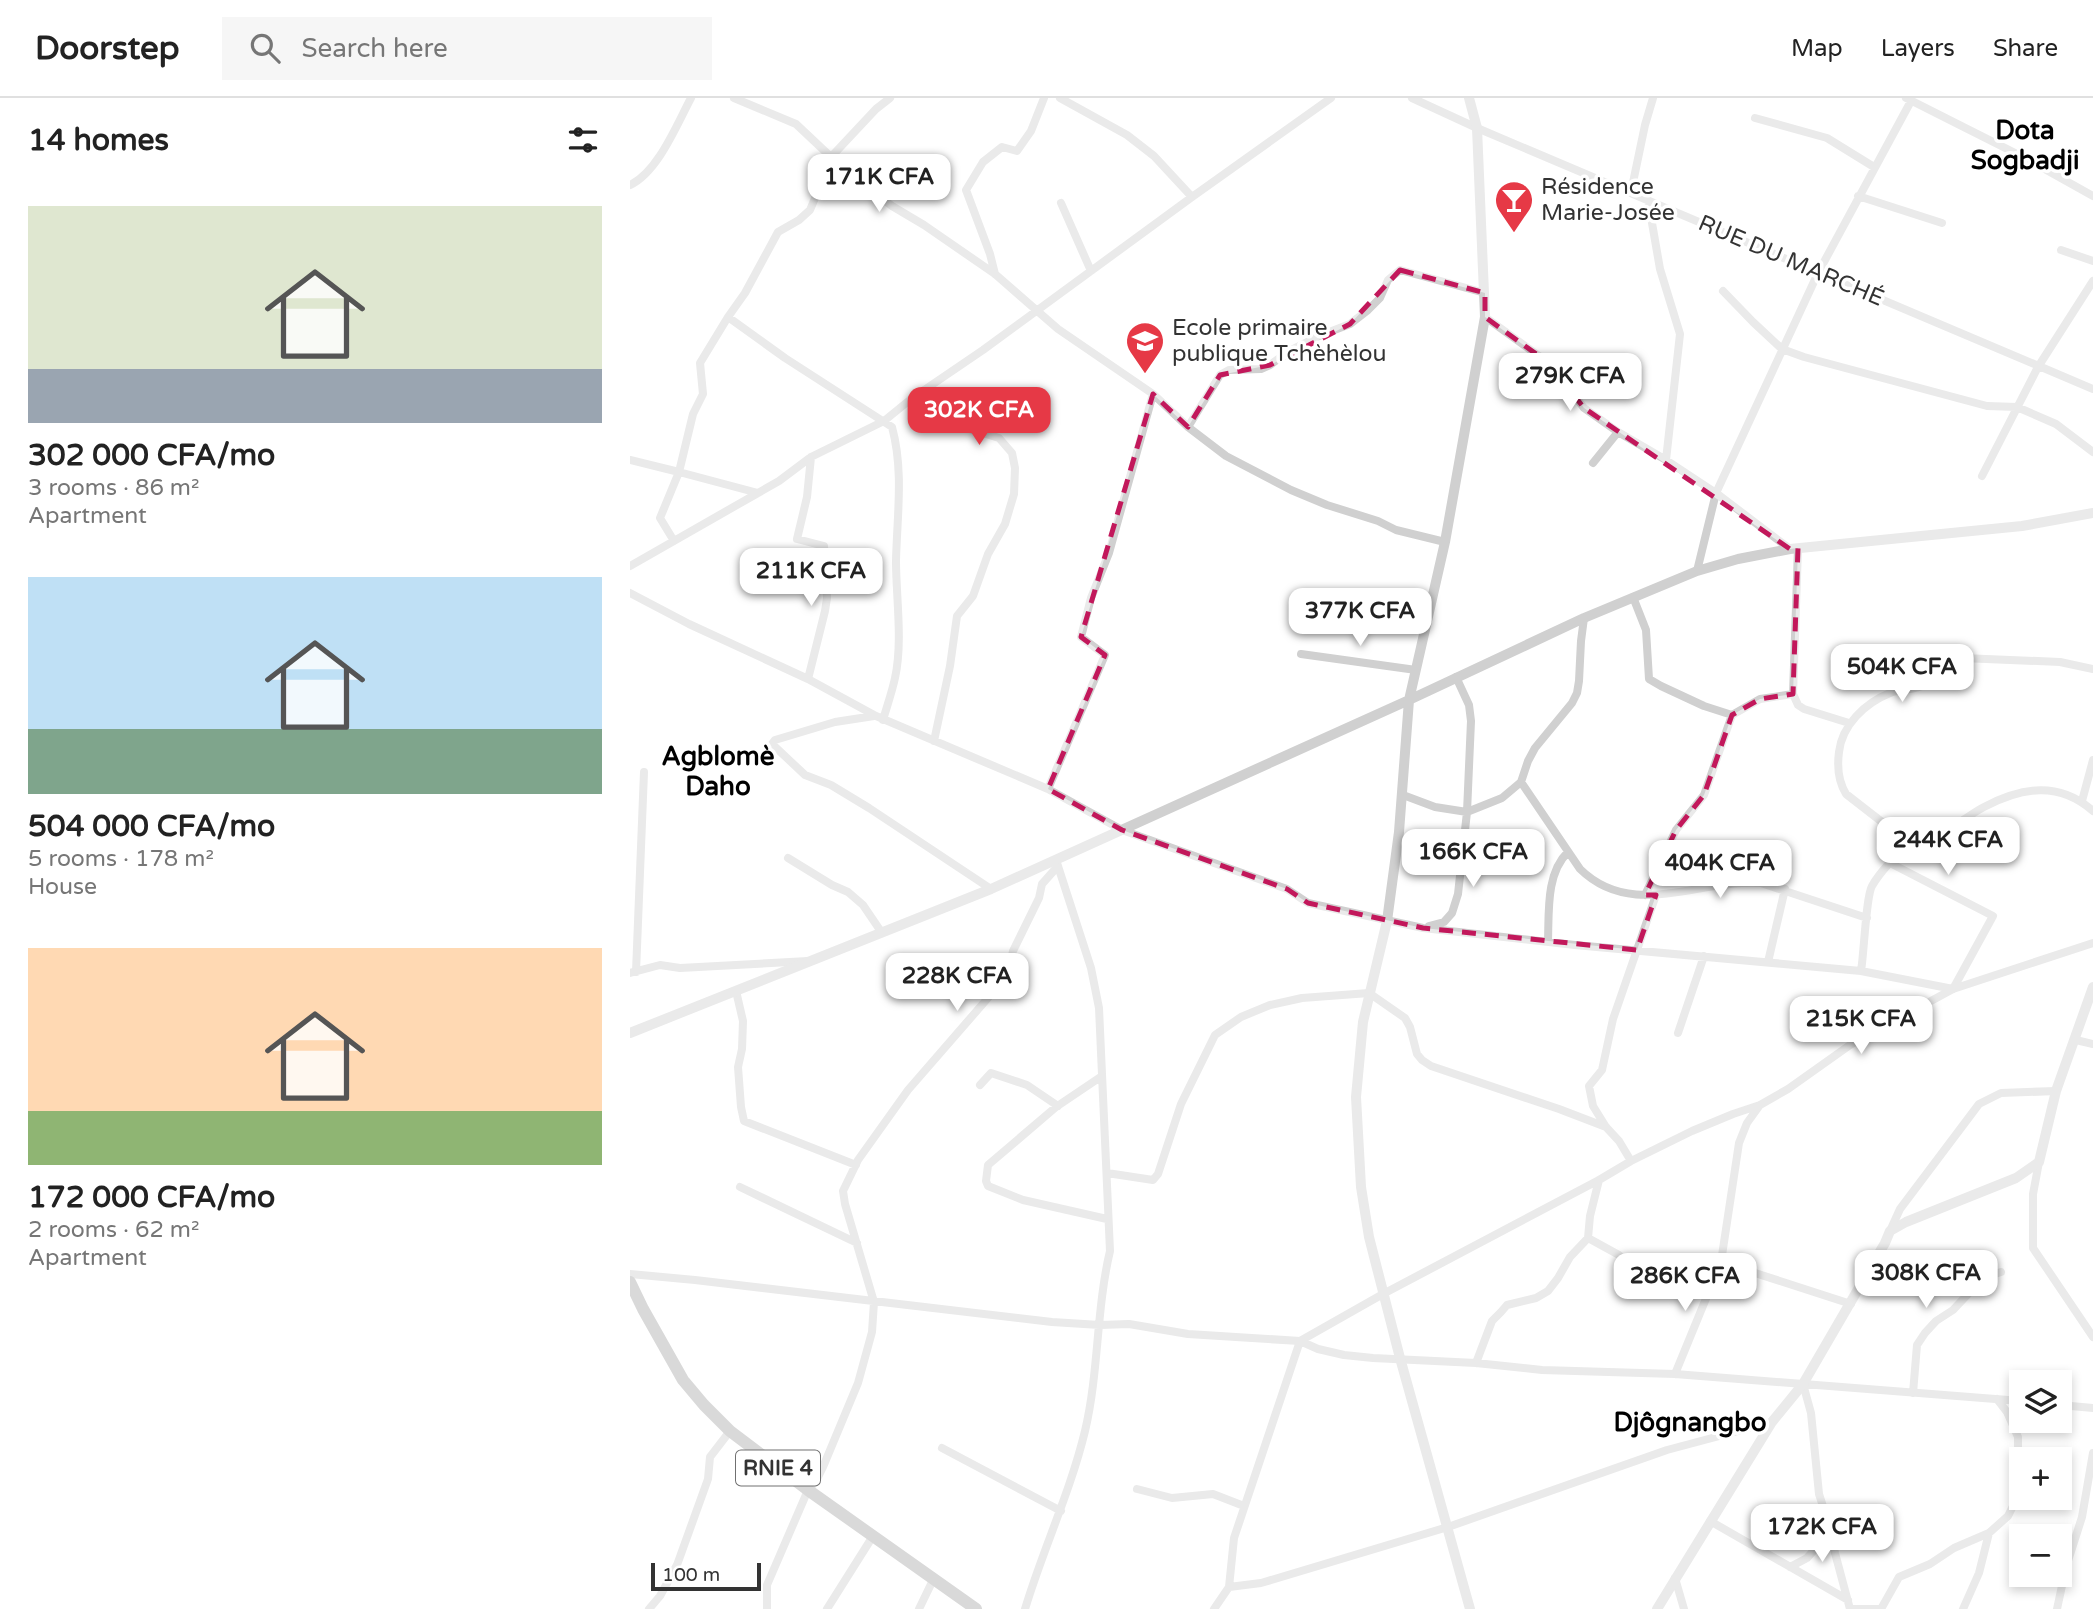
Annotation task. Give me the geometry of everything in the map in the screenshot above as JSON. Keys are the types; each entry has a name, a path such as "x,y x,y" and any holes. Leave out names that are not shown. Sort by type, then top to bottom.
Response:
{"main road":[{"name":"RNIE 4","path":"630,1282 683,1380 730,1431 807,1490 976,1609"}],"street":[{"path":"630,185 638,181 667,144 691,98"},
{"path":"734,98 796,124 838,164 892,205 995,274 1036,312 1153,394 1188,427 1226,456 1291,490 1327,505 1378,520 1396,530 1445,542"},
{"path":"831,156 890,98"},
{"path":"995,274 966,190 983,162 1002,147 1017,151 1031,131 1044,98"},
{"path":"1060,98 1127,135 1154,156 1192,197"},
{"path":"630,566 779,481 811,457 884,421 1331,98"},
{"name":"RUE DU MARCHÉ","path":"1412,98 2093,389"},
{"path":"1469,98 1477,128 1485,317 1445,542 1409,700 1403,795 1387,921 1363,1022 1356,1097 1361,1187 1369,1237 1470,1609"},
{"path":"1631,192 1653,98"},
{"path":"1697,571 1716,494 1818,273 1908,100 2027,159 2093,196"},
{"path":"1755,118 1827,138 1874,167"},
{"path":"674,541 660,518 679,472 693,414 703,394 700,363 745,293 778,232 810,210 818,191 838,164"},
{"path":"1858,196 1942,223"},
{"path":"1648,200 1660,269 1681,334 1666,460"},
{"path":"1061,203 1091,271"},
{"path":"2061,250 2093,261"},
{"path":"1188,427 1220,375 1229,370 1261,369 1289,351 1350,324 1380,298 1388,280 1400,270 1485,293"},
{"path":"1982,476 2038,367 2093,281"},
{"path":"1723,291 1782,349 1987,406 2017,407 2056,425 2093,452"},
{"path":"728,317 785,358 892,427 898,447 896,562 899,619 896,677 880,718"},
{"path":"1485,317 1550,365 1584,408 1666,460 1794,549"},
{"path":"1048,789 1105,655 1081,637 1091,598 1115,531 1153,394"},
{"path":"911,399 932,416 943,421 999,438 1012,453 1015,468 1014,494 1005,524 989,554 973,596 957,616 950,666 934,741"},
{"path":"1593,463 1618,432"},
{"path":"808,679 827,598 824,546 797,539 811,477 811,457"},
{"path":"630,460 758,493"},
{"path":"630,1033 1057,863 1122,830 1584,618 1697,571 1738,559 1794,549 2022,526 2093,513"},
{"path":"1794,549 1793,694 1798,705 1804,709 1849,723"},
{"path":"630,593 689,624 808,679 880,718 1048,789 1122,830 1287,889 1308,903 1423,928 1861,971 1952,989"},
{"path":"1633,597 1646,630 1649,679 1704,706 1732,715"},
{"path":"1403,795 1435,807 1467,812 1502,798 1521,782 1535,748 1577,693 1584,618"},
{"path":"1301,654 1416,670"},
{"path":"1908,846 1891,829 1846,794 1842,786 1838,763 1843,734 1849,723 1883,696 1923,685 1947,674 1952,664 1962,659 2060,662 2093,669"},
{"path":"1423,928 1444,922 1452,913 1458,894 1467,812 1471,721 1469,705 1456,677"},
{"path":"1644,895 1676,830 1704,796 1732,715 1760,699 1793,694"},
{"path":"880,718 835,722 775,740 772,744 805,775 831,785 869,808 991,889"},
{"path":"2082,801 2093,760"},
{"path":"644,772 633,972 660,965 681,968 815,960"},
{"path":"1521,782 1580,869 1600,885 1624,894 1656,895 1745,882 1761,883 1867,918"},
{"path":"1861,971 1870,888 1908,846 2016,792 2060,792 2082,801 2093,810"},
{"path":"1548,941 1554,876 1558,862 1568,852"},
{"path":"788,858 848,892 863,905 882,933"},
{"path":"1025,1609 1061,1511 1085,1431 1103,1286 1110,1251 1099,1008 1091,968 1057,863"},
{"path":"767,1609 766,1585 807,1490 816,1481 823,1467 858,1383 870,1343 874,1302 843,1191 856,1165 908,1090 994,991 1005,987 1013,951 1039,898 1042,884 1057,863"},
{"path":"1891,863 1993,916 1952,989"},
{"path":"1768,962 1785,889"},
{"path":"1631,1161 1593,1106 1589,1086 1602,1070 1613,1019 1656,895"},
{"path":"1214,1609 1229,1587 1234,1538 1300,1341 1631,1161 1692,1131 1760,1105 1788,1089 1850,1045 1952,989 2093,943"},
{"path":"1678,1033 1704,956"},
{"path":"2092,1332 2033,1248 2033,1194 2056,1091 2093,987"},
{"path":"736,991 743,1021 738,1067 744,1121 856,1165"},
{"path":"1107,1173 1153,1180 1158,1174 1181,1104 1215,1035 1241,1017 1270,1005 1303,998 1369,993 1405,1018 1417,1054 1432,1066 1606,1127"},
{"path":"2076,1040 2093,1044"},
{"path":"980,1085 991,1073 1027,1086 1058,1106"},
{"path":"1102,1076 1058,1106 988,1165 986,1181 989,1186 1023,1200 1107,1219"},
{"path":"1657,1609 1772,1422 1803,1384 1851,1304 1900,1209 1979,1104 2001,1093 2056,1091"},
{"path":"1675,1374 1721,1262 1740,1143 1747,1123 1760,1105"},
{"path":"1890,1231 2016,1178 2039,1162"},
{"path":"1476,1363 1492,1321 1507,1305 1536,1298 1548,1291 1559,1278 1570,1257 1588,1238 1590,1216 1599,1180"},
{"path":"740,1187 857,1243"},
{"path":"1588,1238 1619,1255"},
{"path":"1721,1262 1851,1304"},
{"path":"1913,1392 1917,1345 1925,1333 1936,1321 1953,1310 1983,1278 2001,1272"},
{"path":"630,1275 695,1280 1043,1321 1129,1324 1213,1336 1300,1341 1318,1349 1344,1355 1542,1370 1675,1374 2009,1400"},
{"path":"1803,1384 1811,1413 1819,1494 1849,1606"},
{"path":"1710,1521 1790,1567 1849,1606 1881,1609 1899,1577 1989,1533 2008,1516 2013,1506 2018,1477 2018,1437 2007,1412 1997,1399"},
{"path":"2072,1406 2093,1408"},
{"path":"1229,1587 1261,1583 1448,1527 1667,1450 1772,1422"},
{"path":"649,1609 677,1565 708,1479 710,1457 730,1431"},
{"path":"942,1448 1061,1511"},
{"path":"2057,1609 2066,1567 2082,1517 2093,1453"},
{"path":"1137,1489 1172,1498 1213,1494 1244,1506"},
{"path":"1790,1567 1807,1558 1831,1531"},
{"path":"1963,1609 1979,1573 1989,1533"},
{"path":"827,1609 873,1536"},
{"path":"1675,1578 1684,1609"},
{"path":"919,1609 933,1580"}],"highlighted area":[{"path":"1400,270 1485,293 1485,317 1550,364 1584,408 1790,549 1798,548 1793,694 1760,699 1732,715 1704,795 1676,830 1645,895 1656,895 1637,950 1423,928 1308,903 1287,889 1122,830 1048,789 1105,655 1081,637 1153,394 1188,427 1220,375 1270,365 1350,324"}],"place":[{"name":"Résidence Marie-Josée","path":"1514,234"},
{"name":"Ecole primaire publique Tchèhèlou","path":"1145,375"}],"district":[{"name":"Dota Sogbadji","path":"2025,145"},
{"name":"Agblomè Daho","path":"718,771"},
{"name":"Djôgnangbo","path":"1690,1422"}]}
